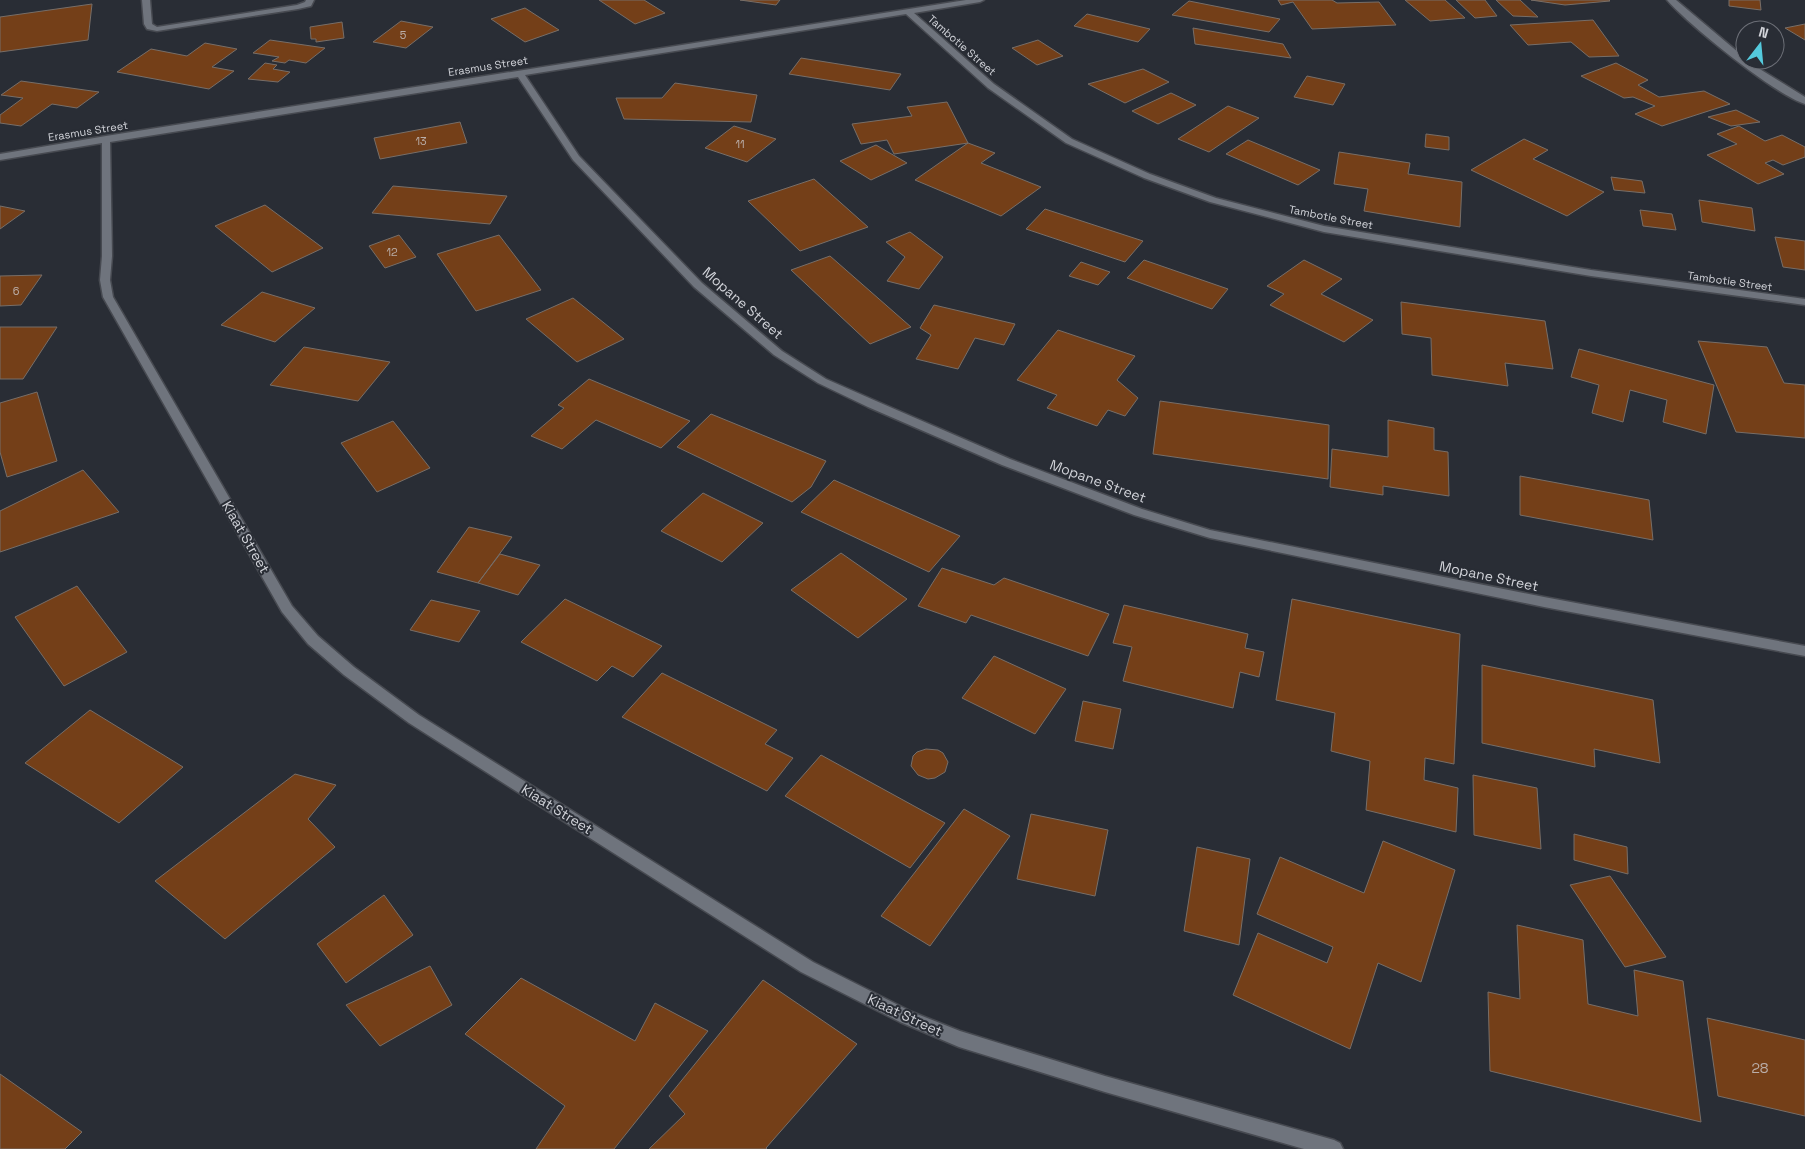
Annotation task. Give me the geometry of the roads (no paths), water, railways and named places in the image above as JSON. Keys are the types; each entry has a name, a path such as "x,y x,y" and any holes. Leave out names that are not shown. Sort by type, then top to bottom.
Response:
{"street":[{"path":"146,0 148,24 150,27 157,29 298,7 308,4 310,0"},
{"name":"Erasmus Street","path":"0,157 519,72 980,0"},
{"path":"1671,0 1728,50 1758,72 1805,101"},
{"name":"Tambotie Street","path":"908,12 991,86 1069,141 1147,176 1214,200 1324,229 1591,273 1805,302"},
{"name":"Mopane Street","path":"519,72 576,158 698,285 778,353 822,381 880,408 1024,469 1138,512 1210,534 1544,602 1805,651"},
{"name":"Kiaat Street","path":"106,139 107,256 105,280 108,297 287,609 313,640 349,671 414,719 807,967 906,1017 959,1039 1105,1084 1334,1149"}]}
